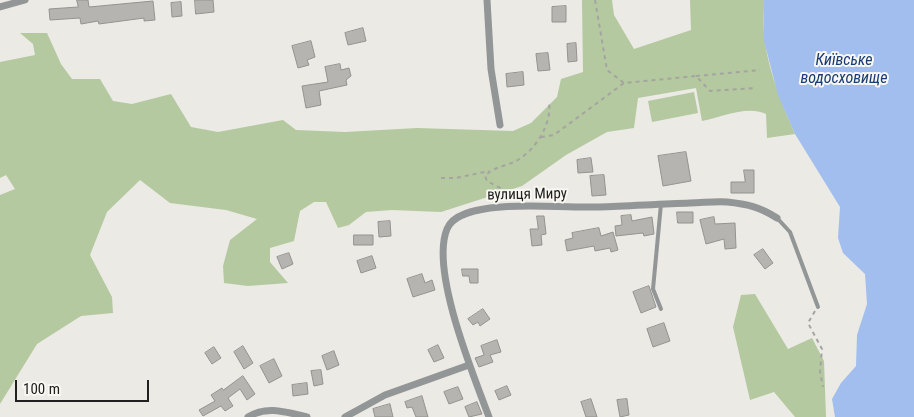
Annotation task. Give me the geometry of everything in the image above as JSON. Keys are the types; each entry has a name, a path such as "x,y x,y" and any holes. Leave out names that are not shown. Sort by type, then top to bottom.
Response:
{"street":[{"path":"0,7 25,0"},
{"path":"487,0 491,69 500,126"},
{"name":"вулиця Миру","path":"489,417 470,365 444,277 442,260 444,239 448,227 454,220 466,214 490,208 559,208 726,202 762,208 777,218"},
{"path":"345,417 385,394 470,365"},
{"path":"248,417 256,412 270,409 307,417"}],"lane":[{"path":"661,204 654,289 661,309"},
{"path":"777,218 790,232 818,307"}],"path":[{"path":"595,0 606,70 624,83"},
{"path":"541,137 554,135 624,83 760,70"},
{"path":"696,76 710,91 755,88"},
{"path":"441,178 456,178 489,171 518,160 541,137 550,112 549,103"},
{"path":"489,171 485,176 487,181 510,193 513,199 509,207"},
{"path":"818,307 808,323 822,349 820,372 823,387"}],"green space":[{"path":"582,0 612,0 614,15 634,49 691,30 690,0 764,0 764,32 767,55 777,89 795,134 767,138 766,114 759,112 743,111 702,121 696,88 638,98 634,128 607,132 566,155 522,186 441,212 392,210 366,212 349,225 338,228 326,202 314,202 300,211 294,241 270,248 270,262 288,283 248,286 224,283 223,266 230,240 257,219 226,210 170,203 140,180 107,212 90,255 112,297 113,313 81,316 37,344 0,404 0,195 15,189 6,175 0,178 0,62 35,55 33,44 20,33 47,33 61,64 72,79 100,79 113,101 132,104 171,94 191,127 218,132 283,120 296,130 345,132 417,128 513,131 531,123 557,97 561,79 583,72"},
{"path":"694,92 698,113 652,122 648,101"},
{"path":"755,294 788,349 812,338 824,361 826,417 795,417 774,392 750,400 733,327 741,295"}],"water":[{"name":"Київське водосховище","path":"764,0 914,0 914,417 835,417 832,399 841,383 856,366 857,335 867,304 865,274 843,253 838,238 840,207 795,134 778,95 764,41"}],"building":[{"path":"77,0 88,0 89,7 153,1 155,20 144,21 144,18 99,24 98,21 81,24 80,18 50,20 49,9 78,7"},
{"path":"195,0 213,0 214,12 196,14"},
{"path":"181,2 182,16 172,17 171,3"},
{"path":"566,6 566,22 552,22 552,7"},
{"path":"363,28 366,41 348,45 345,33"},
{"path":"311,41 315,57 307,60 309,65 298,68 292,46"},
{"path":"576,43 577,61 568,62 567,44"},
{"path":"548,53 550,70 538,71 536,54"},
{"path":"340,64 341,70 349,68 351,76 346,80 347,85 319,91 321,105 306,108 302,86 328,82 325,67"},
{"path":"523,72 524,85 507,87 506,74"},
{"path":"686,152 691,181 663,186 658,156"},
{"path":"591,158 593,172 578,173 577,160"},
{"path":"744,170 754,170 754,193 731,193 731,182 745,182"},
{"path":"604,175 606,195 592,196 590,176"},
{"path":"677,212 693,212 693,223 678,223"},
{"path":"631,215 632,221 652,217 654,234 644,236 643,233 616,236 615,226 622,225 621,216"},
{"path":"537,216 544,216 546,234 541,235 542,245 532,246 530,229 538,229"},
{"path":"714,217 715,224 735,223 736,248 725,249 724,239 706,244 700,220"},
{"path":"390,221 391,236 379,237 378,222"},
{"path":"599,228 601,236 613,232 618,250 611,252 610,248 595,251 594,246 567,251 565,240 573,238 572,233"},
{"path":"354,235 373,235 373,245 354,245"},
{"path":"763,249 773,263 765,269 754,255"},
{"path":"289,253 293,264 282,269 277,257"},
{"path":"372,256 376,268 361,273 357,261"},
{"path":"462,269 478,269 478,283 470,283 469,276 463,276"},
{"path":"422,274 425,283 432,280 435,290 413,297 407,279"},
{"path":"649,286 656,307 641,313 633,292"},
{"path":"483,309 490,319 480,326 478,322 473,325 468,319"},
{"path":"664,323 670,341 653,347 647,329"},
{"path":"497,340 501,352 490,355 493,362 479,367 475,358 484,355 481,346"},
{"path":"438,345 444,358 434,362 428,350"},
{"path":"243,346 253,363 244,369 234,352"},
{"path":"214,347 221,358 212,364 205,353"},
{"path":"334,351 339,365 327,370 322,356"},
{"path":"274,359 282,376 269,383 260,366"},
{"path":"321,370 323,384 314,386 311,371"},
{"path":"243,376 255,394 247,400 240,389 228,398 233,406 225,411 221,406 203,416 199,410 215,401 211,395 222,388 223,390"},
{"path":"307,383 308,394 293,396 292,385"},
{"path":"507,386 511,395 499,400 495,391"},
{"path":"458,387 463,399 449,404 444,392"},
{"path":"422,396 428,417 416,417 412,407 407,408 405,402"},
{"path":"591,399 597,417 586,417 581,402"},
{"path":"627,399 629,415 620,417 617,400"},
{"path":"477,402 482,414 469,417 465,407"},
{"path":"390,404 393,417 375,417 373,409"}]}
